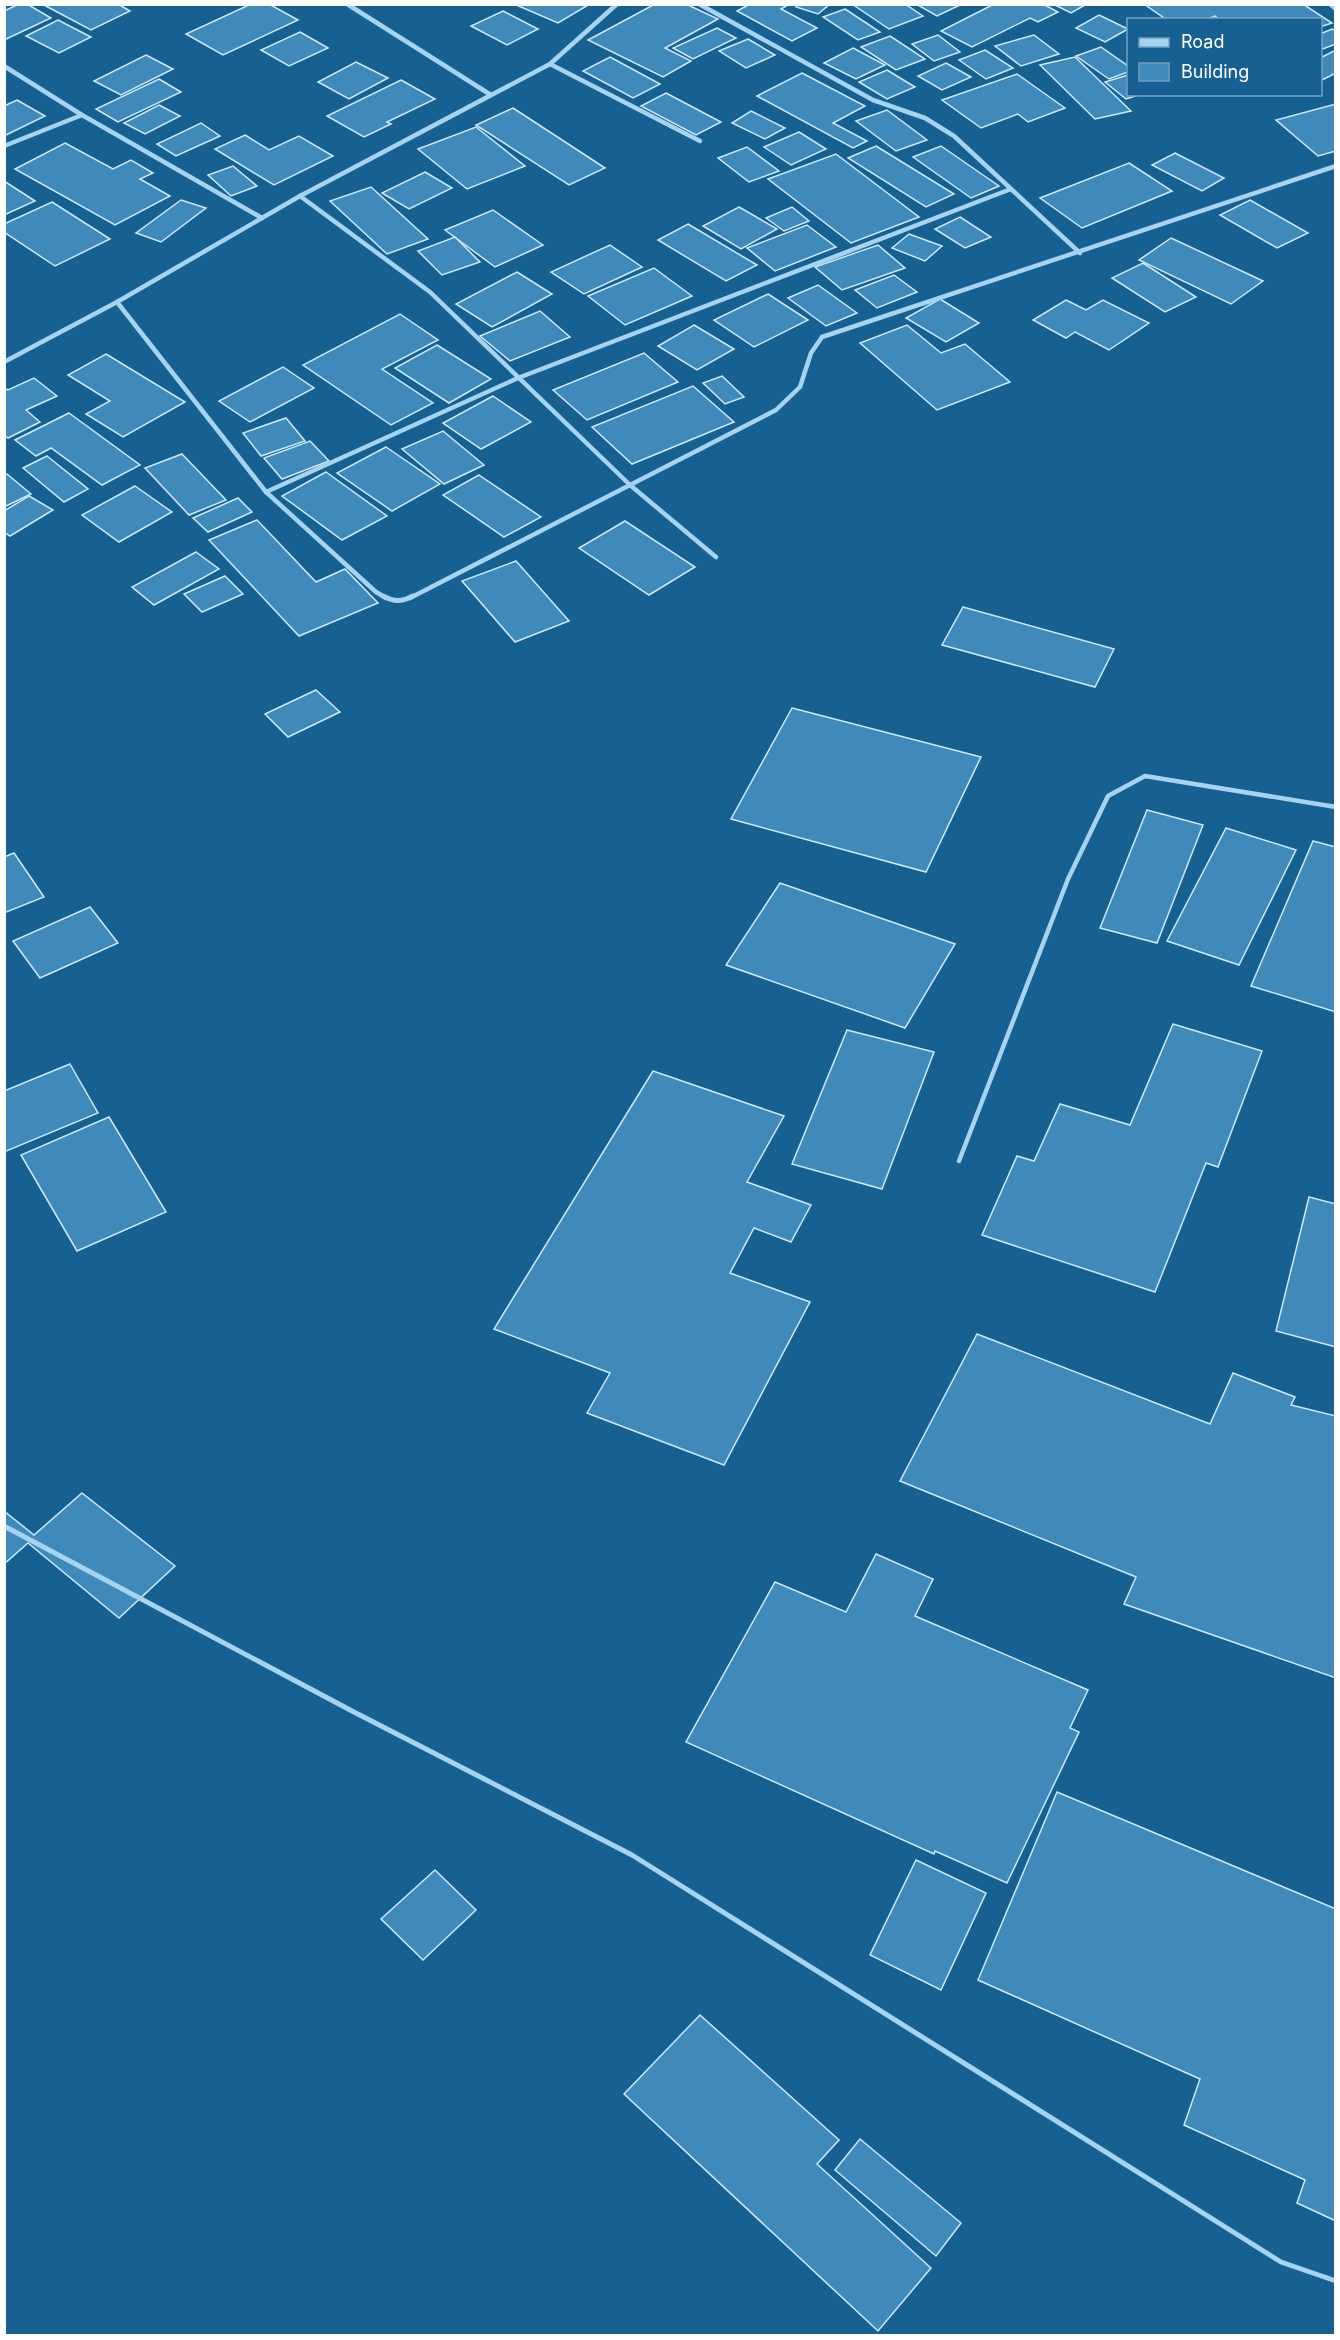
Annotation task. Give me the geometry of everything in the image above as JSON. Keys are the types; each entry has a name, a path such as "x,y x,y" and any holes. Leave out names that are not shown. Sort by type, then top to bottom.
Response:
{"street":[{"path":"347,4 491,95"},
{"path":"4,362 117,302 300,196 550,64 617,4"},
{"path":"699,4 873,100 925,118 954,136 1080,253"},
{"path":"1330,4 1335,9"},
{"path":"550,64 700,141"},
{"path":"4,66 82,115 262,218"},
{"path":"4,146 82,115"},
{"path":"117,302 266,492 376,592 390,600 403,601 776,410 794,396 802,383 809,352 813,344 822,337 1080,253 1335,166"},
{"path":"266,492 518,378 1011,189"},
{"path":"300,196 430,292 630,485 716,557"}],"lane":[{"path":"959,1161 1068,879 1108,796 1145,776 1335,807"},
{"path":"4,1526 352,1711 632,1855 1281,2262 1335,2281"}],"building":[{"path":"19,4 27,4 51,18 4,40 4,11"},
{"path":"42,4 118,4 130,11 91,30"},
{"path":"251,4 269,4 298,20 223,55 186,34"},
{"path":"514,4 590,4 558,23"},
{"path":"655,4 686,4 718,19 665,48 691,61 663,77 588,40"},
{"path":"750,4 790,4 781,9 817,28 792,41 737,11"},
{"path":"799,4 830,4 818,14 796,7"},
{"path":"852,4 905,4 923,16 889,29"},
{"path":"916,4 962,4 937,16"},
{"path":"994,4 1043,4 1058,12 1038,22 1030,18 972,47 941,31"},
{"path":"1053,4 1087,4 1071,13"},
{"path":"1144,4 1303,4 1332,23 1322,26 1322,18 1218,18 1215,16 1210,18 1164,18"},
{"path":"845,9 880,32 858,40 823,17"},
{"path":"503,11 538,29 507,45 471,26"},
{"path":"1099,15 1127,30 1105,42 1076,28"},
{"path":"58,20 91,37 59,53 26,36"},
{"path":"717,28 736,38 693,59 673,48"},
{"path":"1332,29 1336,31 1336,44 1322,49 1322,33"},
{"path":"300,32 328,48 289,66 261,50"},
{"path":"938,35 960,52 934,61 912,44"},
{"path":"1034,35 1059,54 1021,66 995,46"},
{"path":"890,36 925,59 896,70 861,47"},
{"path":"748,39 775,55 746,68 719,51"},
{"path":"1101,47 1127,65 1127,72 1109,79 1076,56"},
{"path":"853,48 885,65 856,79 824,63"},
{"path":"985,50 1013,68 986,79 959,60"},
{"path":"1336,50 1336,73 1322,80 1322,57"},
{"path":"146,55 173,69 121,95 94,81"},
{"path":"610,57 660,84 633,98 583,71"},
{"path":"1075,57 1131,111 1095,119 1040,65"},
{"path":"356,62 388,78 349,99 318,82"},
{"path":"946,63 971,77 942,90 918,76"},
{"path":"887,70 915,87 887,99 859,82"},
{"path":"802,73 865,106 833,123 867,141 853,148 757,96"},
{"path":"1017,74 1065,108 1028,122 1018,114 981,128 942,100"},
{"path":"1127,75 1127,96 1136,96 1126,99 1105,82"},
{"path":"159,79 181,92 118,122 96,109"},
{"path":"401,80 435,99 387,122 391,124 364,137 327,116"},
{"path":"666,93 721,122 696,135 641,106"},
{"path":"17,100 45,116 4,136 4,106"},
{"path":"1336,104 1336,151 1318,156 1276,120"},
{"path":"159,105 180,116 145,134 124,123"},
{"path":"513,108 605,168 569,185 476,125"},
{"path":"887,110 927,140 896,151 856,121"},
{"path":"751,111 785,128 765,139 732,123"},
{"path":"201,123 220,136 176,156 157,144"},
{"path":"476,127 525,166 467,189 418,149"},
{"path":"799,132 826,149 791,165 764,147"},
{"path":"245,135 269,150 299,136 333,156 274,185 215,149"},
{"path":"65,143 113,169 131,160 153,173 140,179 170,196 115,225 15,169"},
{"path":"876,146 954,194 926,207 848,158"},
{"path":"941,146 999,186 971,198 913,157"},
{"path":"747,147 779,171 749,182 718,158"},
{"path":"1175,153 1224,178 1202,191 1152,165"},
{"path":"836,154 919,217 851,243 768,179"},
{"path":"1129,163 1172,191 1082,228 1040,198"},
{"path":"233,166 257,186 231,196 208,175"},
{"path":"425,172 452,188 409,209 382,193"},
{"path":"4,181 35,201 4,215"},
{"path":"371,187 428,239 387,254 330,201"},
{"path":"181,200 206,208 161,242 136,233"},
{"path":"1250,200 1308,233 1277,248 1220,215"},
{"path":"52,202 110,239 55,266 4,232 4,224"},
{"path":"739,207 777,229 741,249 703,226"},
{"path":"792,207 809,221 784,231 766,218"},
{"path":"493,210 543,245 495,267 445,230"},
{"path":"960,217 991,237 965,248 935,229"},
{"path":"688,224 757,265 726,281 658,240"},
{"path":"807,225 836,247 775,271 747,248"},
{"path":"909,234 942,246 925,261 892,248"},
{"path":"455,237 480,262 442,275 418,251"},
{"path":"1171,238 1263,281 1231,304 1139,260"},
{"path":"610,245 642,267 584,294 551,272"},
{"path":"878,245 905,268 842,290 815,267"},
{"path":"1143,263 1196,297 1165,312 1112,278"},
{"path":"654,268 692,296 625,325 588,296"},
{"path":"517,272 552,294 492,327 456,304"},
{"path":"894,275 917,292 877,308 855,290"},
{"path":"818,285 857,313 826,326 788,298"},
{"path":"768,294 808,320 754,347 714,320"},
{"path":"940,299 979,323 946,342 906,318"},
{"path":"1066,300 1086,310 1103,300 1149,323 1109,350 1075,332 1066,338 1033,320"},
{"path":"540,311 570,337 510,361 480,336"},
{"path":"400,314 438,340 382,369 433,403 391,425 303,365"},
{"path":"694,325 734,349 697,370 658,346"},
{"path":"907,325 941,353 965,344 1010,382 937,410 860,343"},
{"path":"437,345 491,379 449,403 395,368"},
{"path":"644,353 678,382 587,420 553,390"},
{"path":"106,354 185,402 123,437 86,414 110,401 68,375"},
{"path":"283,367 314,388 250,422 219,401"},
{"path":"722,376 744,397 725,404 703,383"},
{"path":"34,378 57,396 26,410 40,422 8,438 4,435 4,388 8,390"},
{"path":"693,386 734,422 632,464 592,427"},
{"path":"493,396 531,422 481,449 443,423"},
{"path":"69,413 140,465 102,485 51,448 36,456 15,440"},
{"path":"286,418 305,441 261,456 243,433"},
{"path":"443,431 484,465 444,484 402,449"},
{"path":"310,441 329,461 282,479 264,458"},
{"path":"386,447 440,484 392,511 337,473"},
{"path":"182,454 226,500 189,515 145,468"},
{"path":"47,456 88,489 64,502 23,468"},
{"path":"326,472 387,516 342,540 282,496"},
{"path":"7,474 31,494 4,507 4,475"},
{"path":"479,475 541,517 504,537 443,495"},
{"path":"135,486 172,512 119,542 82,515"},
{"path":"29,496 53,510 10,536 4,532 4,511"},
{"path":"238,498 252,512 208,532 193,518"},
{"path":"257,520 316,582 345,569 378,603 299,636 209,540"},
{"path":"625,521 695,567 649,595 579,548"},
{"path":"196,552 219,569 154,605 132,587"},
{"path":"516,561 569,621 515,642 462,581"},
{"path":"225,576 243,594 202,612 184,594"},
{"path":"963,607 1114,649 1095,687 942,645"},
{"path":"316,690 340,712 288,737 265,714"},
{"path":"792,708 981,757 926,872 731,819"},
{"path":"1147,810 1203,825 1157,943 1100,928"},
{"path":"1226,828 1296,850 1239,965 1167,941"},
{"path":"1313,841 1336,847 1336,1012 1251,986"},
{"path":"14,853 44,897 4,913 4,857"},
{"path":"780,883 955,944 905,1028 726,965"},
{"path":"90,907 118,943 40,978 13,941"},
{"path":"1173,1024 1262,1051 1218,1167 1206,1163 1155,1292 982,1235 1017,1156 1034,1161 1060,1104 1130,1125"},
{"path":"847,1030 934,1052 882,1189 792,1164"},
{"path":"70,1064 98,1113 4,1152 4,1091"},
{"path":"653,1071 784,1116 747,1182 811,1205 791,1242 754,1228 730,1273 810,1302 724,1465 587,1413 610,1373 494,1329"},
{"path":"109,1117 166,1212 77,1251 21,1155"},
{"path":"1309,1197 1336,1204 1336,1347 1276,1331"},
{"path":"977,1334 1210,1424 1233,1373 1295,1397 1291,1405 1336,1416 1336,1678 1124,1604 1136,1577 900,1481"},
{"path":"82,1493 175,1566 119,1618 28,1543 4,1564 4,1511 34,1535"},
{"path":"876,1554 933,1579 915,1616 1088,1690 1070,1728 1079,1732 1007,1883 935,1851 934,1854 686,1742 775,1582 846,1612"},
{"path":"1057,1792 1336,1909 1336,2221 1297,2203 1305,2180 1184,2125 1200,2079 978,1980"},
{"path":"916,1860 986,1893 941,1990 870,1955"},
{"path":"435,1870 476,1910 423,1960 381,1919"},
{"path":"700,2015 839,2140 817,2164 931,2268 878,2331 624,2094"},
{"path":"860,2139 961,2223 936,2256 835,2170"}]}
